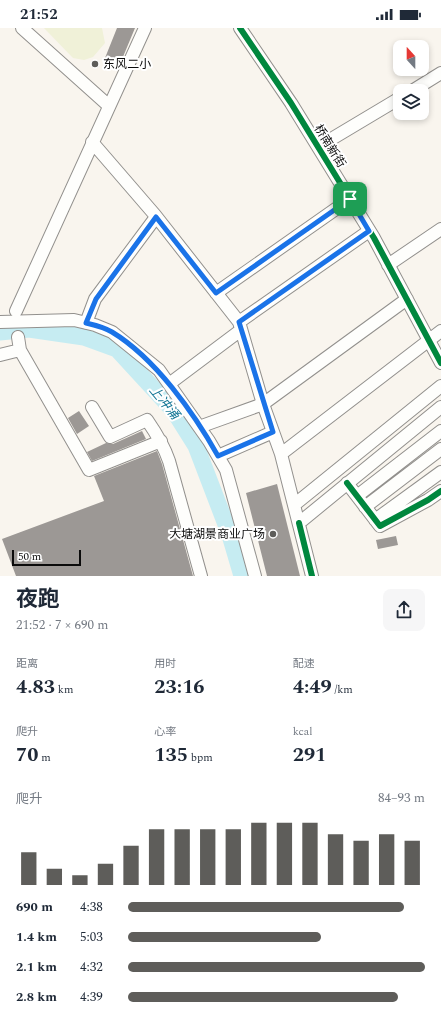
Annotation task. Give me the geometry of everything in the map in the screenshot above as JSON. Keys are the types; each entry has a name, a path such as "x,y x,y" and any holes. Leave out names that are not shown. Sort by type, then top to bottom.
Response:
{"street":[{"path":"22,28 109,106"},
{"path":"16,312 145,28"},
{"name":"桥南新街","path":"240,28 291,103 350,199 407,299 441,363"},
{"path":"423,84 441,73"},
{"path":"318,147 393,102"},
{"path":"92,142 156,217 240,326 281,454 312,576"},
{"path":"216,293 350,199"},
{"path":"86,323 96,299 156,217"},
{"path":"388,265 441,228"},
{"path":"169,384 240,326 369,231"},
{"path":"200,427 264,404 407,299"},
{"path":"0,322 74,320 86,323 112,332 159,370 200,427 226,470 256,576"},
{"path":"281,454 441,331"},
{"path":"18,337 20,350 89,470 161,441"},
{"path":"0,355 20,350"},
{"path":"294,505 441,386"},
{"path":"92,407 110,437 147,420 161,441 169,461 201,576"},
{"path":"298,523 441,407"},
{"path":"357,496 441,431"},
{"path":"218,456 273,432"},
{"path":"365,507 441,449"},
{"path":"375,520 441,472"},
{"path":"347,483 380,526 428,500 441,491"}],"green space":[{"path":"44,28 102,28 105,43 93,57 84,60 73,58"}],"building":[{"path":"117,28 135,28 120,64 105,58"},
{"path":"79,411 89,426 77,434 68,418"},
{"path":"142,431 146,439 92,461 87,452 106,443 113,444"},
{"path":"157,451 162,464 193,576 16,576 2,539 104,501 94,476"},
{"name":"大塘湖景商业广场","path":"277,484 300,576 267,576 246,493"},
{"path":"396,536 398,545 378,549 376,540"}],"waterway":[{"name":"上冲涌","path":"0,332 29,329 84,337 117,349 174,411 196,446 230,535 242,576"}],"cycle path":[{"path":"240,28 291,103 374,238 441,363"},
{"path":"347,483 380,526 428,500 441,491"},
{"path":"299,523 312,576"}],"place":[{"name":"东风二小","path":"95,64"},
{"name":"大塘湖景商业广场","path":"273,534"}],"route":[{"path":"350,199 369,231 239,322 273,432 218,456 209,440 159,370 112,332 86,323 96,299 156,217 216,293 350,199"}]}
